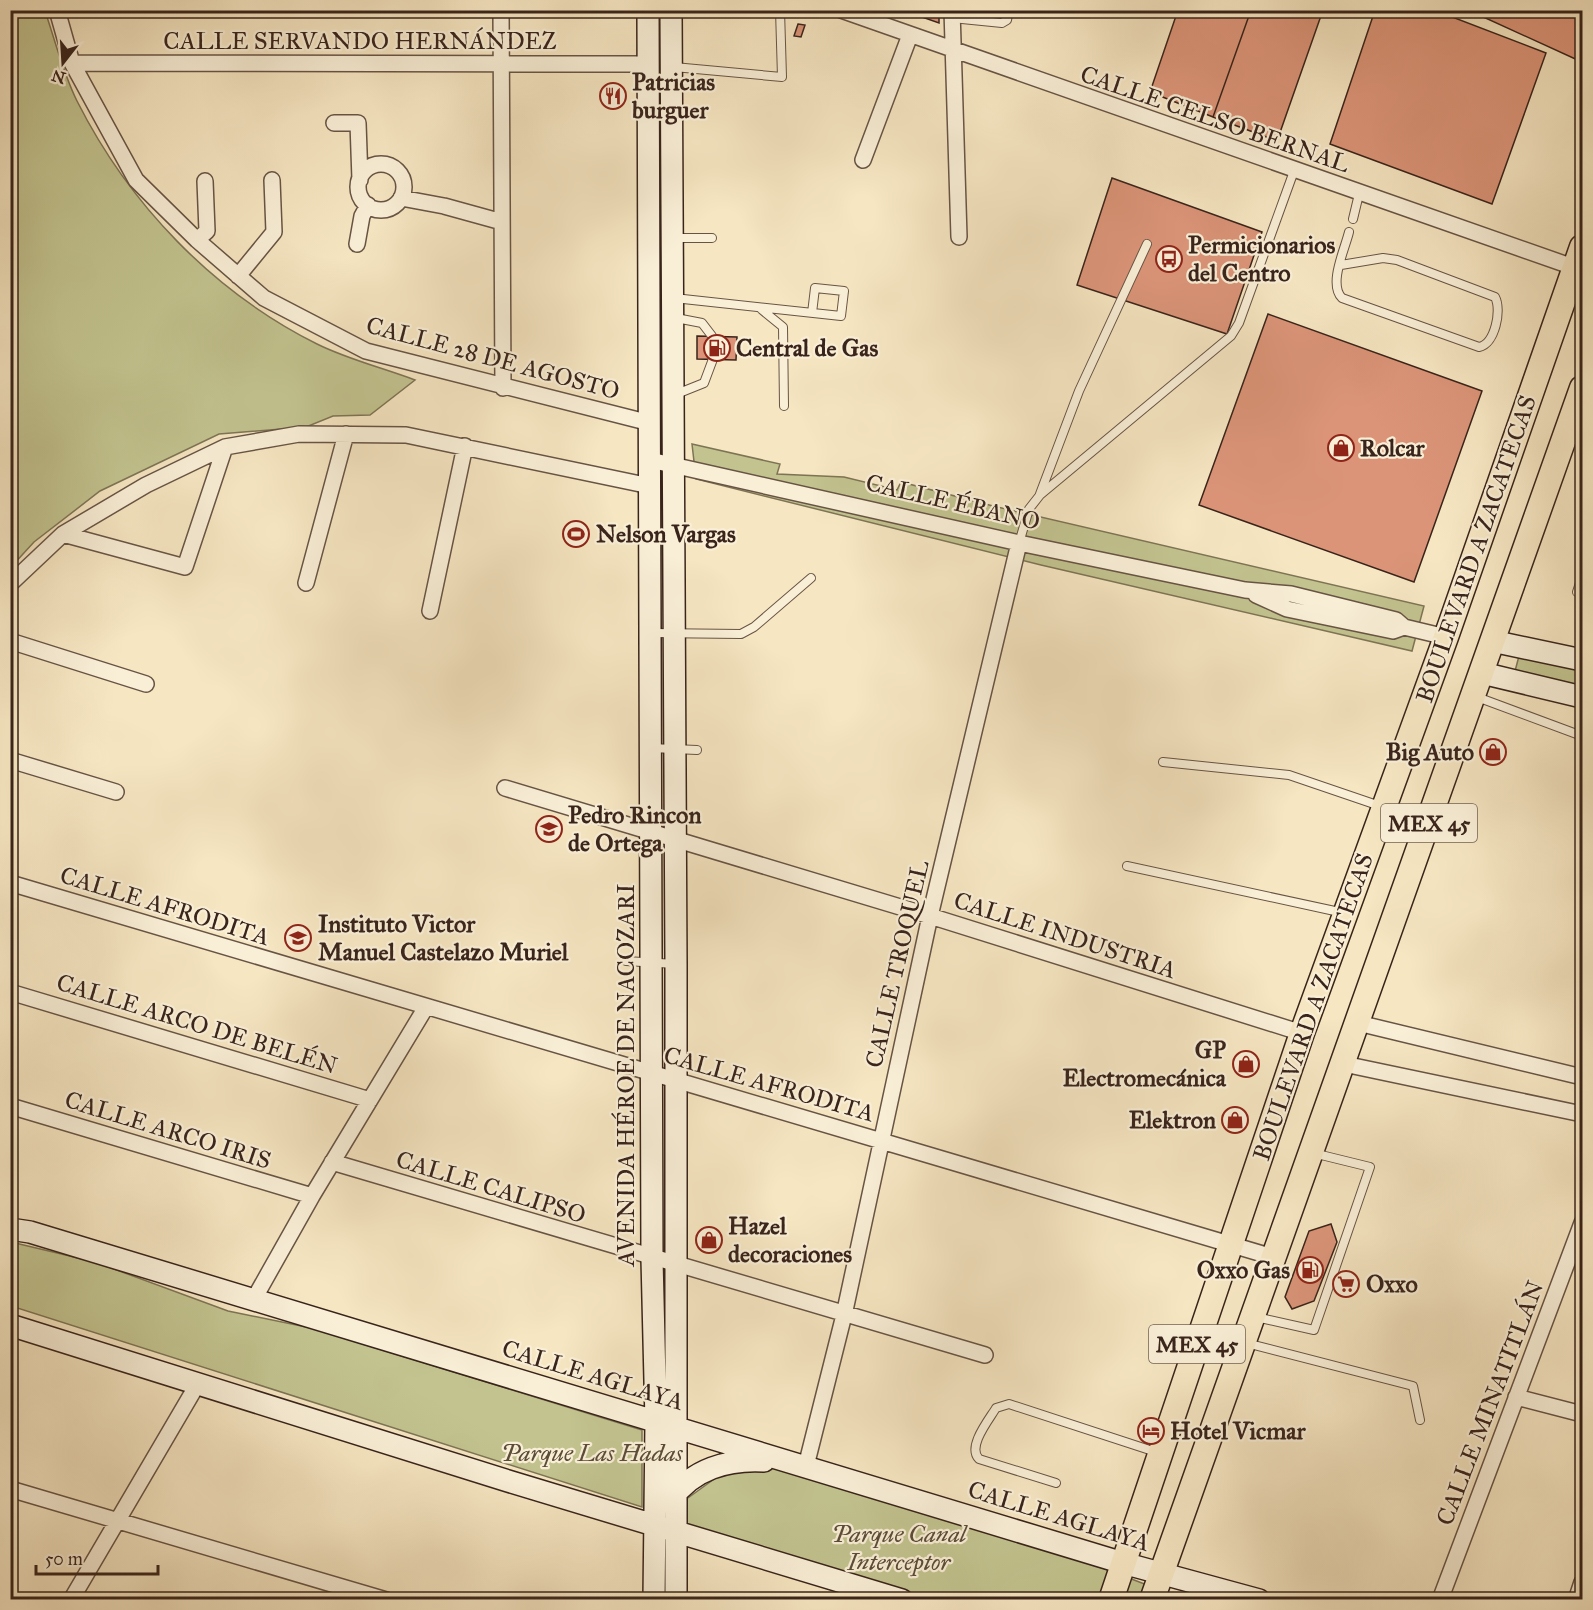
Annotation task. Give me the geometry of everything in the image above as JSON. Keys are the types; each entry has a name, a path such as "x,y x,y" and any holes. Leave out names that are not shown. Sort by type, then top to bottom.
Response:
{"main road":[{"name":"AVENIDA HÉROE DE NACOZARI","path":"648,10 652,633 650,748 652,1259 656,1421 654,1599"},
{"name":"AVENIDA HÉROE DE NACOZARI","path":"670,10 676,840 676,1599"},
{"name":"BOULEVARD A ZACATECAS","path":"1111,1599 1302,1034 1446,638 1579,258"},
{"name":"BOULEVARD A ZACATECAS","path":"1152,1599 1241,1342 1344,1064 1582,388"},
{"path":"1492,641 1582,660"},
{"path":"1482,673 1582,697"},
{"name":"CALLE AGLAYA","path":"10,1229 30,1232 254,1299 1123,1563 1259,1599"},
{"path":"10,1325 197,1385 903,1599"},
{"path":"654,1524 676,1493 699,1472 740,1460 799,1464"}],"street":[{"name":"CALLE 28 DE AGOSTO","path":"57,10 72,63 136,180 196,240 264,298 366,351 650,423"},
{"path":"501,10 495,220 503,387"},
{"name":"CALLE CELSO BERNAL","path":"841,10 1359,194 1579,258"},
{"path":"952,14 959,237"},
{"path":"863,160 910,35"},
{"name":"CALLE SERVANDO HERNÁNDEZ","path":"72,63 648,64"},
{"path":"334,123 358,123 360,194 368,205 381,210 388,209 401,198 404,187 403,179 393,168 377,165 364,173 360,180"},
{"path":"238,276 274,232 272,180"},
{"path":"196,240 207,231 205,181"},
{"path":"401,198 495,220"},
{"path":"357,244 362,216 368,205"},
{"path":"10,584 63,534 146,485 225,447 299,434 406,435 650,486"},
{"path":"306,582 346,434"},
{"path":"430,610 465,446"},
{"path":"63,534 185,567 225,447"},
{"name":"CALLE ÉBANO","path":"650,460 1019,543 1245,590 1287,609 1393,631 1404,627 1446,638"},
{"name":"CALLE TROQUEL","path":"799,1464 844,1315 930,916 1019,543"},
{"path":"10,641 146,684"},
{"path":"10,760 116,792"},
{"name":"CALLE INDUSTRIA","path":"505,788 930,916 1302,1034"},
{"name":"CALLE AFRODITA","path":"10,883 1273,1257"},
{"name":"CALLE ARCO DE BELÉN","path":"10,992 370,1100"},
{"path":"254,1299 332,1162 426,1007"},
{"path":"1358,1023 1582,1077"},
{"path":"1344,1064 1582,1114"},
{"name":"CALLE ARCO IRIS","path":"10,1106 312,1196"},
{"name":"CALLE CALIPSO","path":"332,1162 652,1259 985,1355"},
{"name":"CALLE MINATITLÁN","path":"1440,1599 1582,1223"},
{"path":"71,1599 197,1385"},
{"path":"1516,1397 1582,1414"},
{"path":"10,1489 386,1599"},
{"path":"1576,1599 1582,1582"}],"lane":[{"path":"671,67 782,77 780,10"},
{"path":"952,14 1002,22 1007,20 1009,10"},
{"path":"1019,543 1029,509 1040,495 1231,336 1239,323 1294,171"},
{"path":"1353,219 1359,194"},
{"path":"1341,265 1383,258 1397,260 1495,297 1499,305 1499,313 1488,341 1479,347 1342,298 1337,293 1336,285 1349,232"},
{"path":"650,238 712,238"},
{"path":"1040,495 1079,391 1147,244"},
{"path":"672,308 688,298 759,308 840,316 844,291 815,288 812,313"},
{"path":"672,308 702,323 712,336"},
{"path":"759,308 783,327 784,406"},
{"path":"673,396 704,383 713,359"},
{"path":"1577,592 1582,577"},
{"path":"652,633 741,634 754,627 811,578"},
{"path":"1474,696 1582,736"},
{"path":"650,748 675,747 697,750"},
{"path":"1163,762 1290,775 1384,807"},
{"path":"1127,866 1345,913"},
{"path":"626,961 676,964"},
{"path":"1251,1316 1314,1329 1370,1167 1311,1153"},
{"path":"1241,1342 1413,1386 1420,1420"},
{"path":"1056,1483 979,1459 975,1455 977,1441 996,1408 1009,1404 1160,1453"}],"green space":[{"path":"11,11 45,11 72,90 98,139 148,209 209,271 243,299 279,323 317,344 415,380 370,415 333,416 306,427 219,434 100,491 34,542 11,567"},
{"path":"692,444 780,464 777,474 844,477 897,490 901,482 993,506 1424,606 1412,651 1041,565 696,479"},
{"path":"1519,656 1582,670 1582,691 1514,675"},
{"name":"Parque Las Hadas","path":"11,1242 95,1262 228,1311 311,1328 642,1430 642,1507 11,1306"},
{"name":"Parque Canal Interceptor","path":"793,1468 1090,1563 1173,1595 1193,1599 922,1599 682,1523 681,1503 717,1477 741,1469"}],"building":[{"path":"902,10 939,10 939,23"},
{"path":"1178,10 1251,10 1213,117 1150,92"},
{"path":"1251,10 1323,10 1277,141 1213,117"},
{"path":"1375,10 1434,10 1546,53 1492,204 1330,144"},
{"path":"1468,10 1582,10 1582,62"},
{"path":"798,24 805,25 801,37 794,36"},
{"name":"Permicionarios del Centro","path":"1112,178 1262,232 1227,334 1077,285"},
{"name":"Rolcar","path":"1268,314 1482,391 1414,582 1199,505"},
{"name":"Central de Gas","path":"697,336 737,337 736,360 697,359"},
{"name":"Oxxo Gas","path":"1331,1224 1337,1242 1314,1301 1292,1309 1285,1297 1309,1231"}],"place":[{"name":"Patricias burguer","path":"613,96"},
{"name":"Permicionarios del Centro","path":"1169,259"},
{"name":"Central de Gas","path":"717,348"},
{"name":"Rolcar","path":"1341,448"},
{"name":"Nelson Vargas","path":"576,534"},
{"name":"Big Auto","path":"1493,752"},
{"name":"Pedro Rincon de Ortega","path":"549,829"},
{"name":"Instituto Victor Manuel Castelazo Muriel","path":"298,938"},
{"name":"GP Electromecánica","path":"1246,1064"},
{"name":"Elektron","path":"1235,1120"},
{"name":"Hazel decoraciones","path":"709,1240"},
{"name":"Oxxo Gas","path":"1310,1270"},
{"name":"Oxxo","path":"1346,1284"},
{"name":"Hotel Vicmar","path":"1151,1431"}]}
